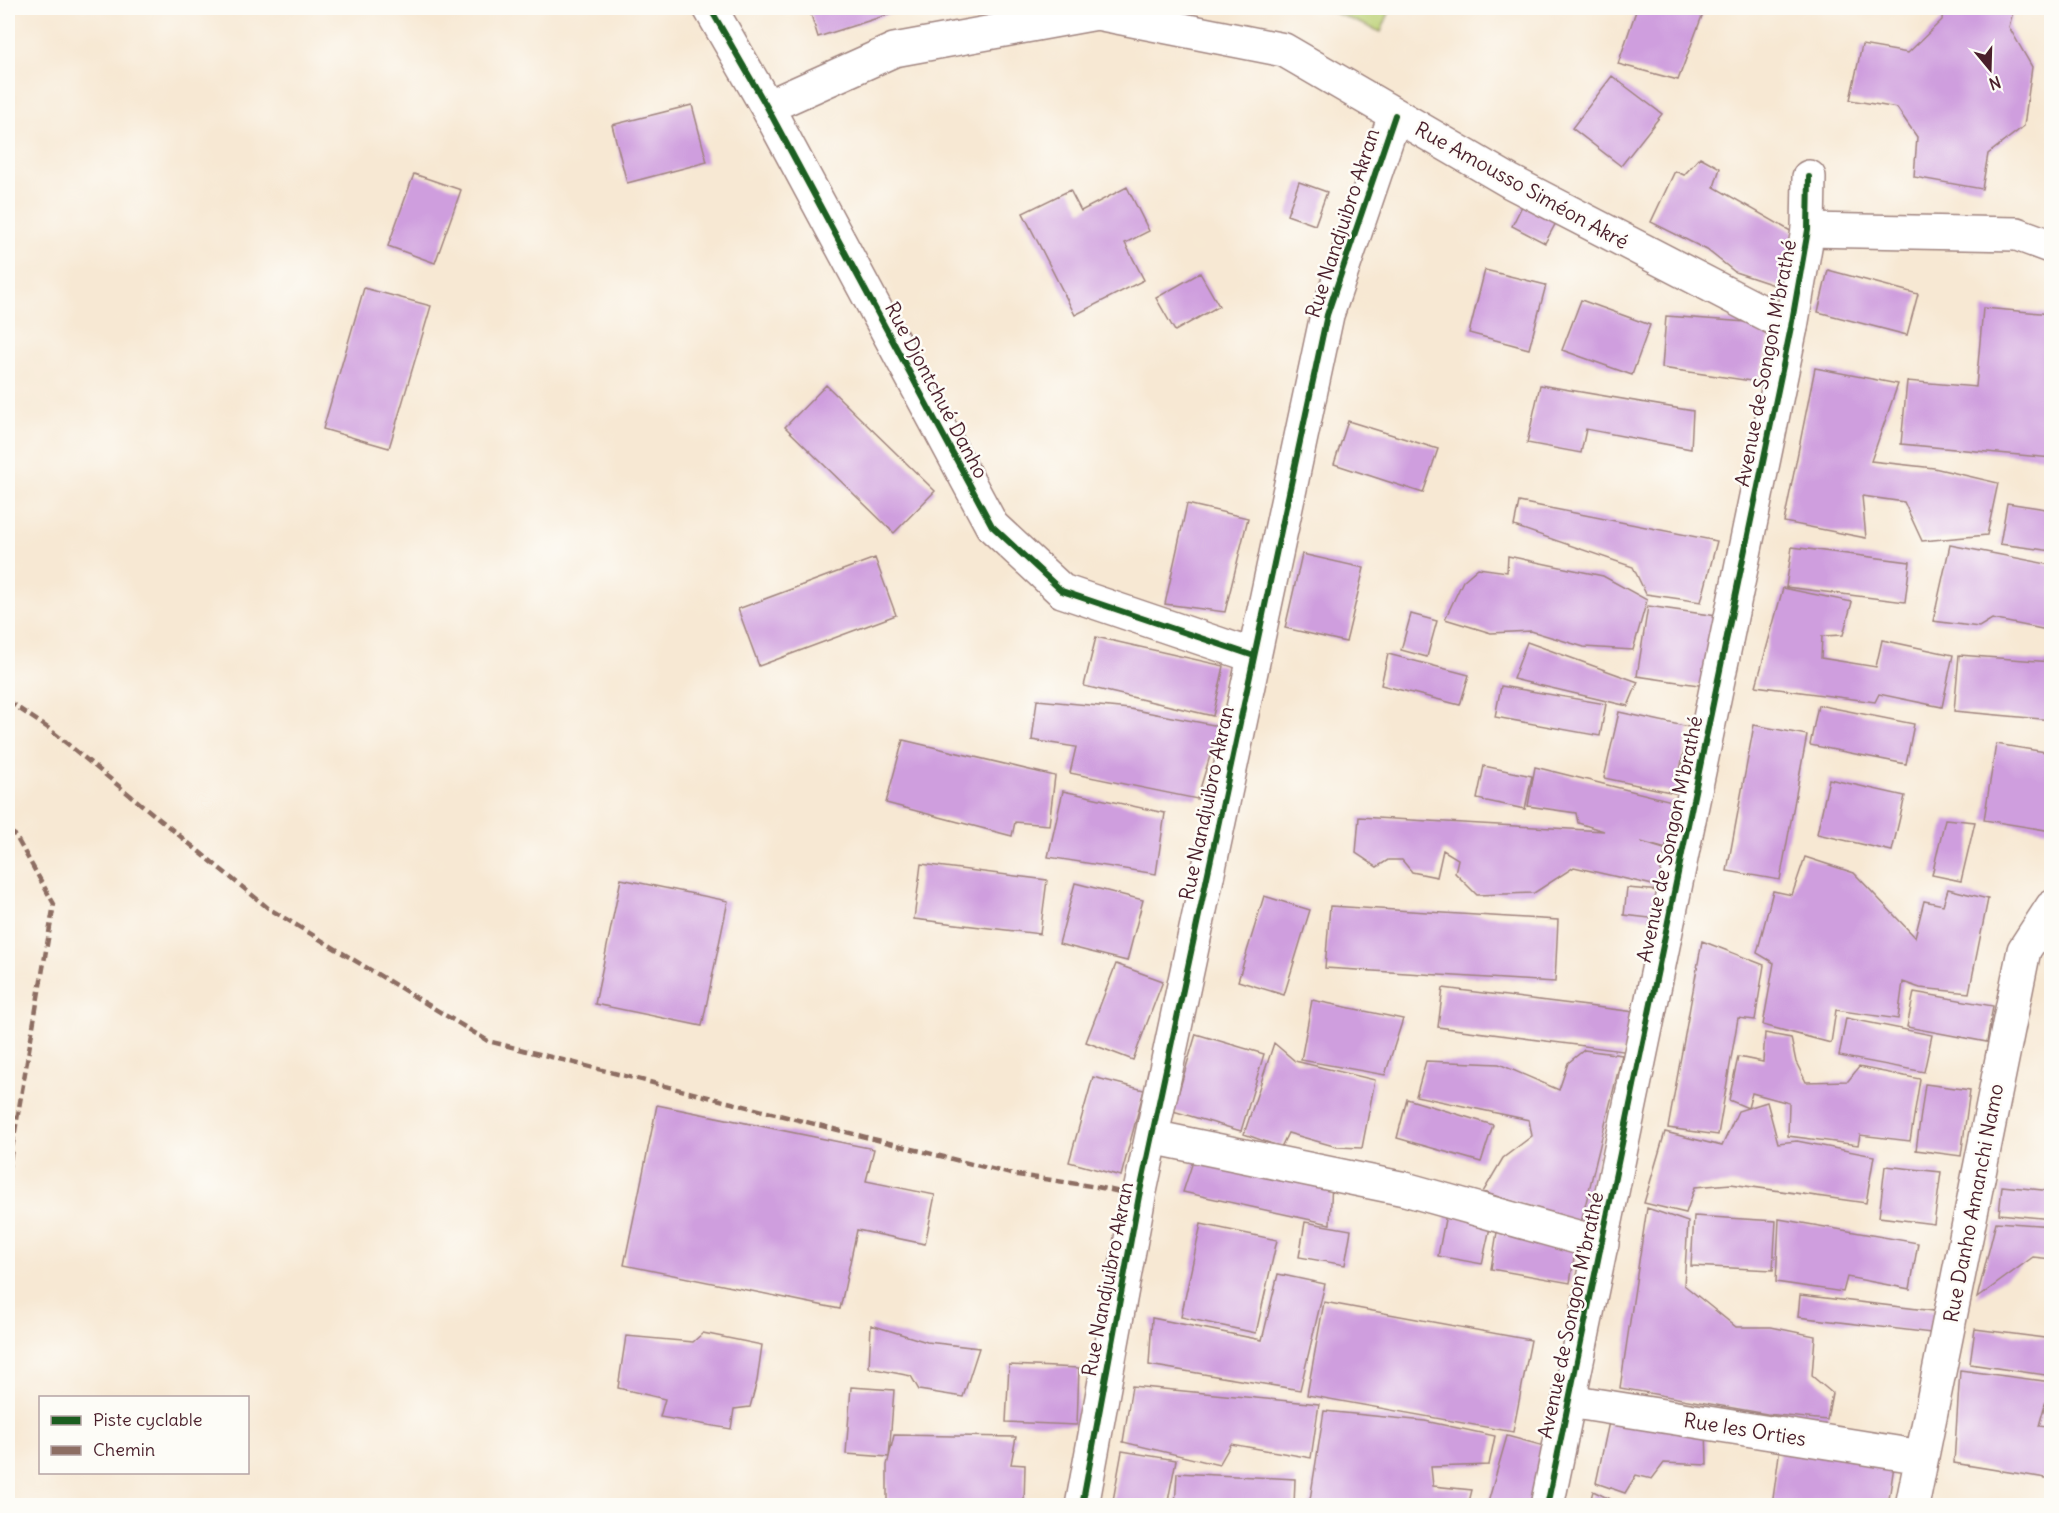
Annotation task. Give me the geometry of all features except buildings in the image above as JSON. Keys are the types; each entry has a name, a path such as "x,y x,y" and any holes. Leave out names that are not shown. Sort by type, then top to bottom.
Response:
{"street":[{"name":"Rue Djontchué Danho","path":"710,8 767,107 992,526 1062,591 1254,656"},
{"name":"Rue Amousso Siméon Akré","path":"767,107 894,50 1097,13 1284,50 1511,182 1791,327"},
{"name":"Rue Nandjuibro Akran","path":"1082,1506 1139,1196 1327,315 1395,115"},
{"name":"Avenue de Songon M'brathé","path":"1547,1506 1791,327 1808,230 1809,177"},
{"path":"1808,230 2017,234 2052,247"},
{"name":"Rue Danho Amanchi Namo","path":"1912,1506 2024,950 2052,907"},
{"path":"1152,1137 1405,1189 1602,1244"},
{"name":"Rue les Orties","path":"1569,1401 1922,1457"}],"green space":[{"path":"1323,8 1391,8 1381,32"}],"marked path":[{"path":"8,701 48,728 268,908 488,1041 1011,1174 1139,1196"},
{"path":"8,831 15,835 54,904 8,1172"}],"cycle path":[{"path":"710,8 767,107 992,526 1062,591 1254,656"},
{"path":"1082,1506 1139,1196 1327,315 1395,115"},
{"path":"1547,1506 1791,327 1808,230 1809,177"}]}
